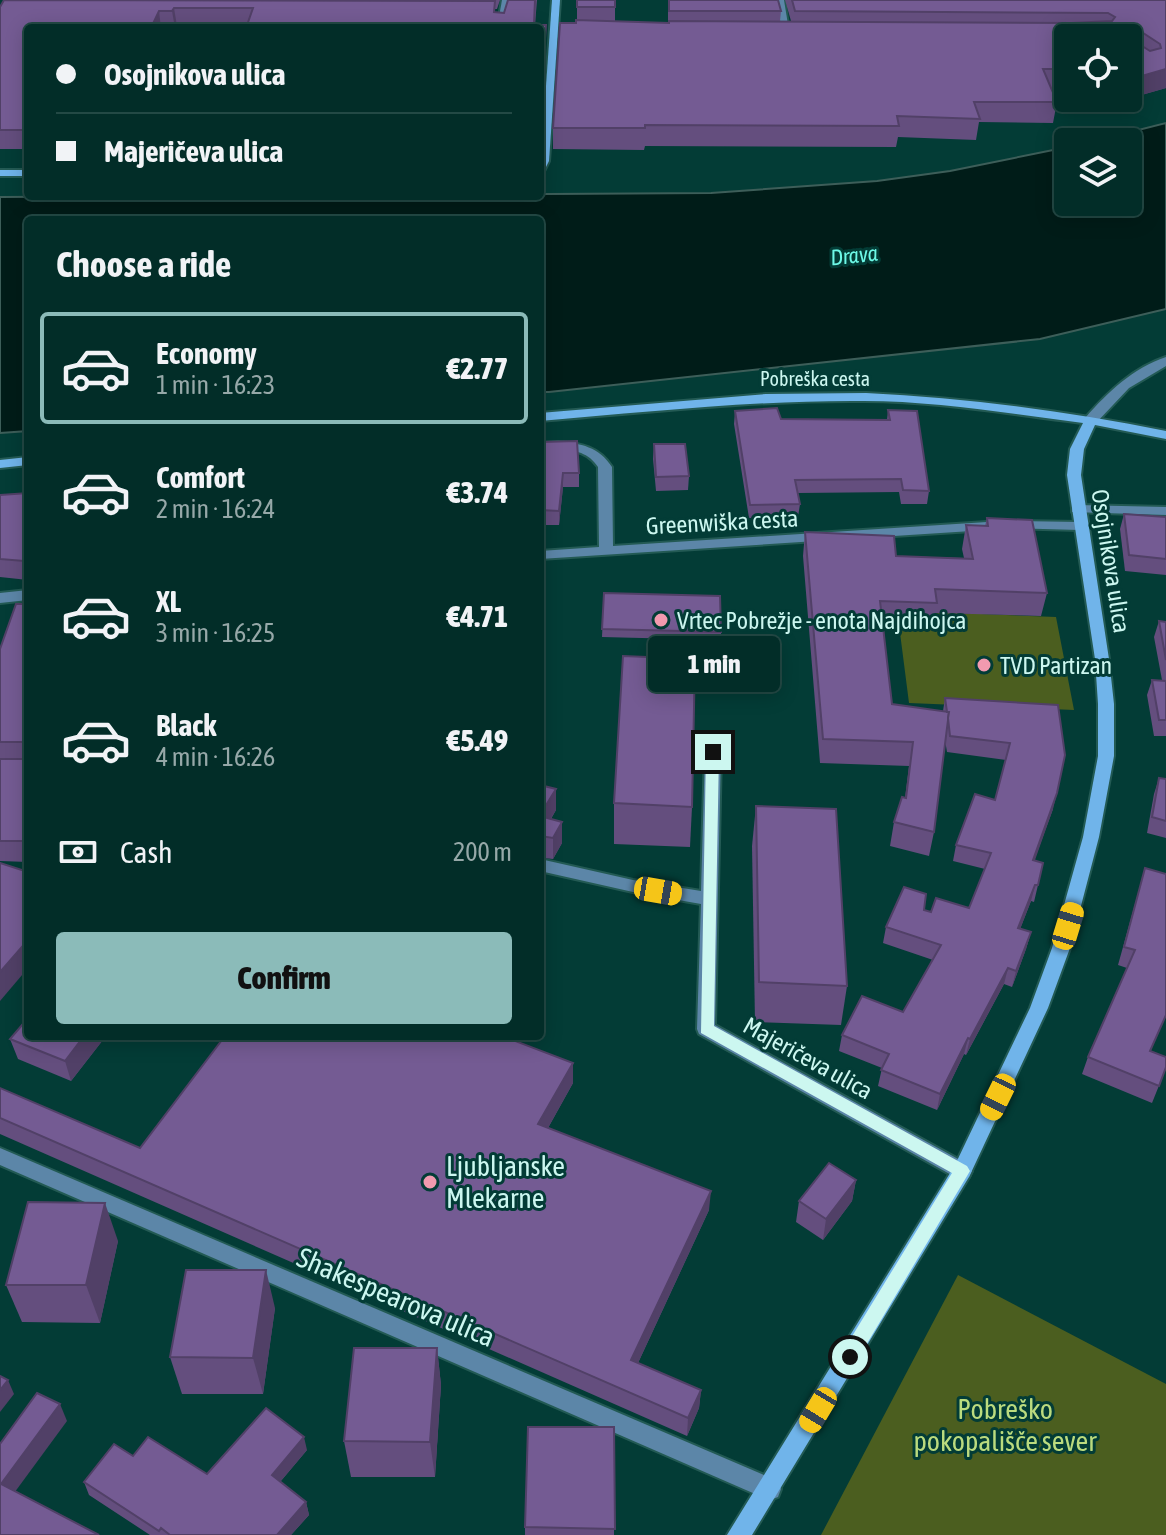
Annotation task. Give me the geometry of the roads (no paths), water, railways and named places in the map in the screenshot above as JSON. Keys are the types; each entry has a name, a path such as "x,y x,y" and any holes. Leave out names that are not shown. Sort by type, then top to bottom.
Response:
{"street":[{"path":"544,161 556,0"},
{"path":"0,173 24,173"},
{"path":"1091,420 1116,391 1140,373 1166,361"},
{"name":"Pobreška cesta","path":"544,417 697,403 815,397 934,400 1091,420 1166,435"},
{"name":"Osojnikova ulica","path":"739,1535 770,1489 962,1171 1033,1021 1061,948 1075,903 1103,780 1106,704 1074,475 1077,449 1091,420"},
{"path":"544,447 581,448 601,459 605,467 606,550"},
{"path":"0,464 24,461"},
{"name":"Greenwiška cesta","path":"544,555 1166,511"},
{"path":"0,598 24,595"},
{"name":"Majeričeva ulica","path":"713,752 706,1029 962,1171"},
{"path":"544,866 710,899"},
{"name":"Shakespearova ulica","path":"0,1156 770,1489"}],"lane":[{"path":"502,24 506,0"},
{"path":"780,0 787,35"},
{"path":"488,14 504,14"},
{"path":"553,35 569,35"},
{"path":"774,35 802,35"}],"water":[{"name":"Drava","path":"1166,123 1166,309 1040,339 544,392 544,216 24,216 24,431 0,433 0,197 24,197 24,200 544,200 544,194 711,193 877,181 950,171 1054,150 1054,216 1142,216 1142,129"}],"place":[{"name":"Vrtec Pobrežje - enota Najdihojca","path":"661,620"},
{"name":"TVD Partizan","path":"984,665"},
{"name":"Ljubljanske Mlekarne","path":"430,1182"}],"park label":[{"name":"Pobreško pokopališče sever","path":"1005,1425"}]}
